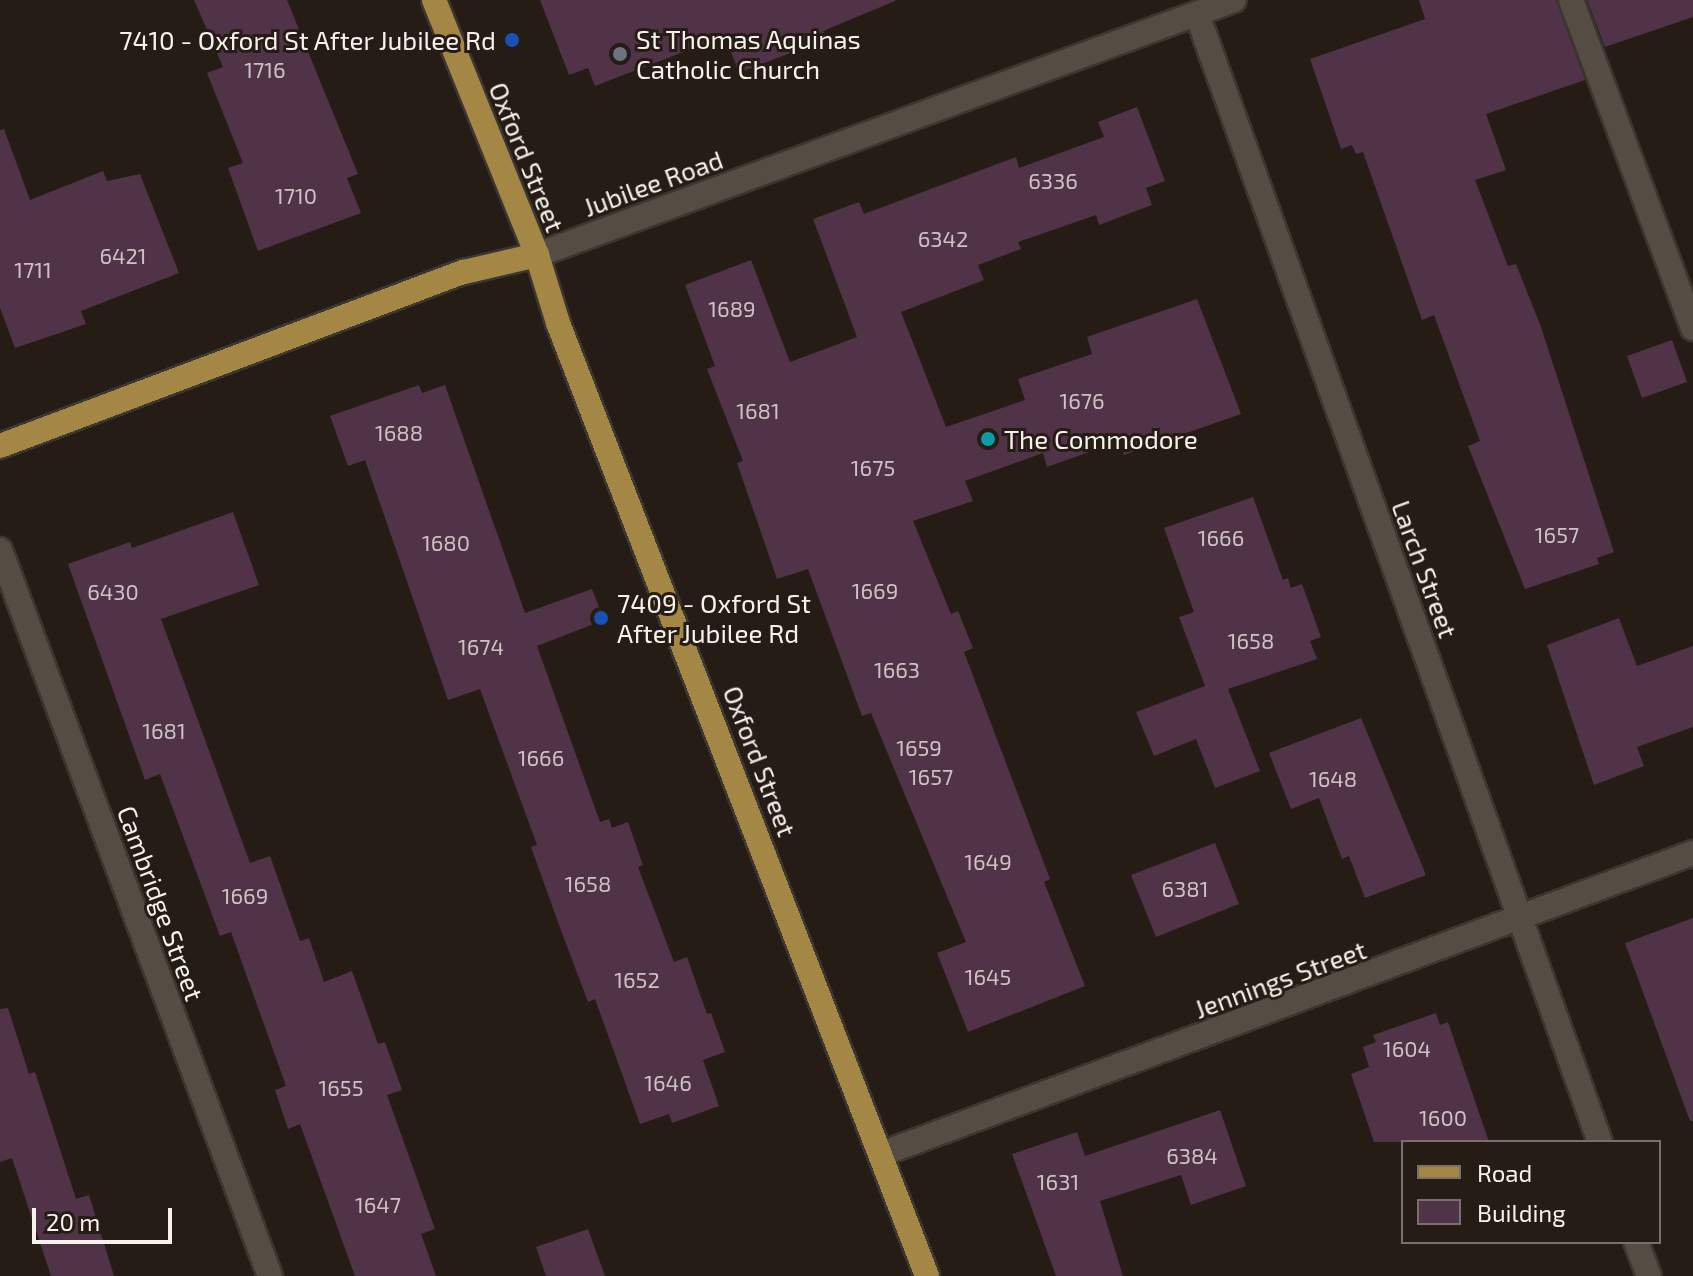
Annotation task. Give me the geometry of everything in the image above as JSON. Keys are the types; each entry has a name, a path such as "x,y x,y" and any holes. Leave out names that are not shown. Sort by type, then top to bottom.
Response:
{"main road":[{"name":"Oxford Street","path":"434,0 537,255 558,323 884,1153 927,1276"},
{"name":"Jubilee Road","path":"0,446 464,272 537,255"}],"street":[{"name":"Jubilee Road","path":"537,255 1234,0"},
{"path":"1571,0 1693,328"},
{"name":"Larch Street","path":"1197,14 1599,1140"},
{"name":"Cambridge Street","path":"0,550 270,1276"},
{"name":"Jennings Street","path":"884,1153 1520,921 1693,853"},
{"path":"1637,1244 1649,1276"}],"building":[{"path":"194,0 287,0 358,174 347,178 361,213 258,251 228,168 243,163 207,73 223,67"},
{"name":"St Thomas Aquinas Catholic Church","path":"540,0 895,1 823,31 827,39 739,73 725,36 595,86 588,68 569,75"},
{"path":"1419,0 1556,0 1585,80 1486,114 1506,170 1475,180 1508,266 1516,264 1541,327 1614,552 1597,558 1599,564 1525,589 1468,446 1480,441 1434,315 1422,320 1363,152 1356,154 1352,145 1341,149 1310,59 1425,19"},
{"path":"1587,0 1693,0 1693,17 1605,47"},
{"path":"1137,107 1165,181 1146,188 1152,205 1099,225 1096,215 1018,242 1021,249 978,265 984,280 901,312 946,427 1025,400 1018,379 1092,354 1087,337 1197,299 1241,414 1124,455 1120,441 1047,467 1043,453 965,481 973,501 913,521 951,614 958,611 973,648 964,652 1050,879 1044,882 1085,986 968,1032 937,953 966,942 871,713 862,716 808,569 777,579 737,463 743,461 707,369 715,366 685,285 751,260 790,362 857,337 813,219 859,202 864,214 1016,157 1019,168 1104,137 1098,122"},
{"path":"4,129 30,200 103,171 107,181 140,174 179,273 81,311 86,324 15,348 0,308 0,130"},
{"path":"1672,340 1687,382 1642,398 1627,356"},
{"path":"419,385 422,393 445,385 525,613 592,589 604,620 537,646 600,822 609,819 612,828 628,822 643,865 638,867 674,962 687,957 707,1014 711,1013 725,1052 703,1060 719,1106 672,1123 669,1114 640,1124 595,999 588,1002 559,925 531,847 537,845 480,689 448,700 365,460 348,466 330,416"},
{"path":"1253,497 1283,580 1288,578 1291,588 1302,584 1321,637 1310,641 1317,659 1228,689 1260,771 1215,788 1196,739 1154,756 1136,712 1205,686 1179,617 1194,612 1164,528"},
{"path":"233,512 259,585 161,619 250,863 270,856 300,941 309,938 324,982 352,971 378,1044 385,1042 402,1090 387,1095 435,1229 421,1234 436,1276 355,1276 300,1124 288,1129 275,1090 286,1086 231,932 220,936 160,774 145,780 68,564 130,542 132,548"},
{"path":"1619,618 1637,666 1693,646 1693,727 1637,747 1644,766 1594,785 1547,645"},
{"path":"1361,718 1426,875 1365,898 1349,856 1342,859 1319,798 1291,809 1269,753"},
{"path":"1215,843 1239,904 1156,937 1131,875"},
{"path":"1693,918 1693,1121 1690,1121 1625,943"},
{"path":"8,1008 29,1074 35,1072 76,1199 89,1195 114,1276 51,1276 12,1158 0,1162 0,1009"},
{"path":"1436,1013 1440,1025 1448,1022 1488,1140 1374,1142 1351,1074 1369,1067 1363,1047 1376,1042 1373,1035"},
{"path":"1220,1110 1246,1186 1191,1205 1181,1175 1100,1201 1123,1276 1056,1276 1012,1154 1077,1132 1085,1156"},
{"path":"588,1229 605,1276 546,1276 536,1247"}],"place":[{"name":"7410 - Oxford St After Jubilee Rd","path":"512,40"},
{"name":"St Thomas Aquinas Catholic Church","path":"620,54"},
{"name":"The Commodore","path":"988,439"},
{"name":"7409 - Oxford St After Jubilee Rd","path":"601,618"}]}
